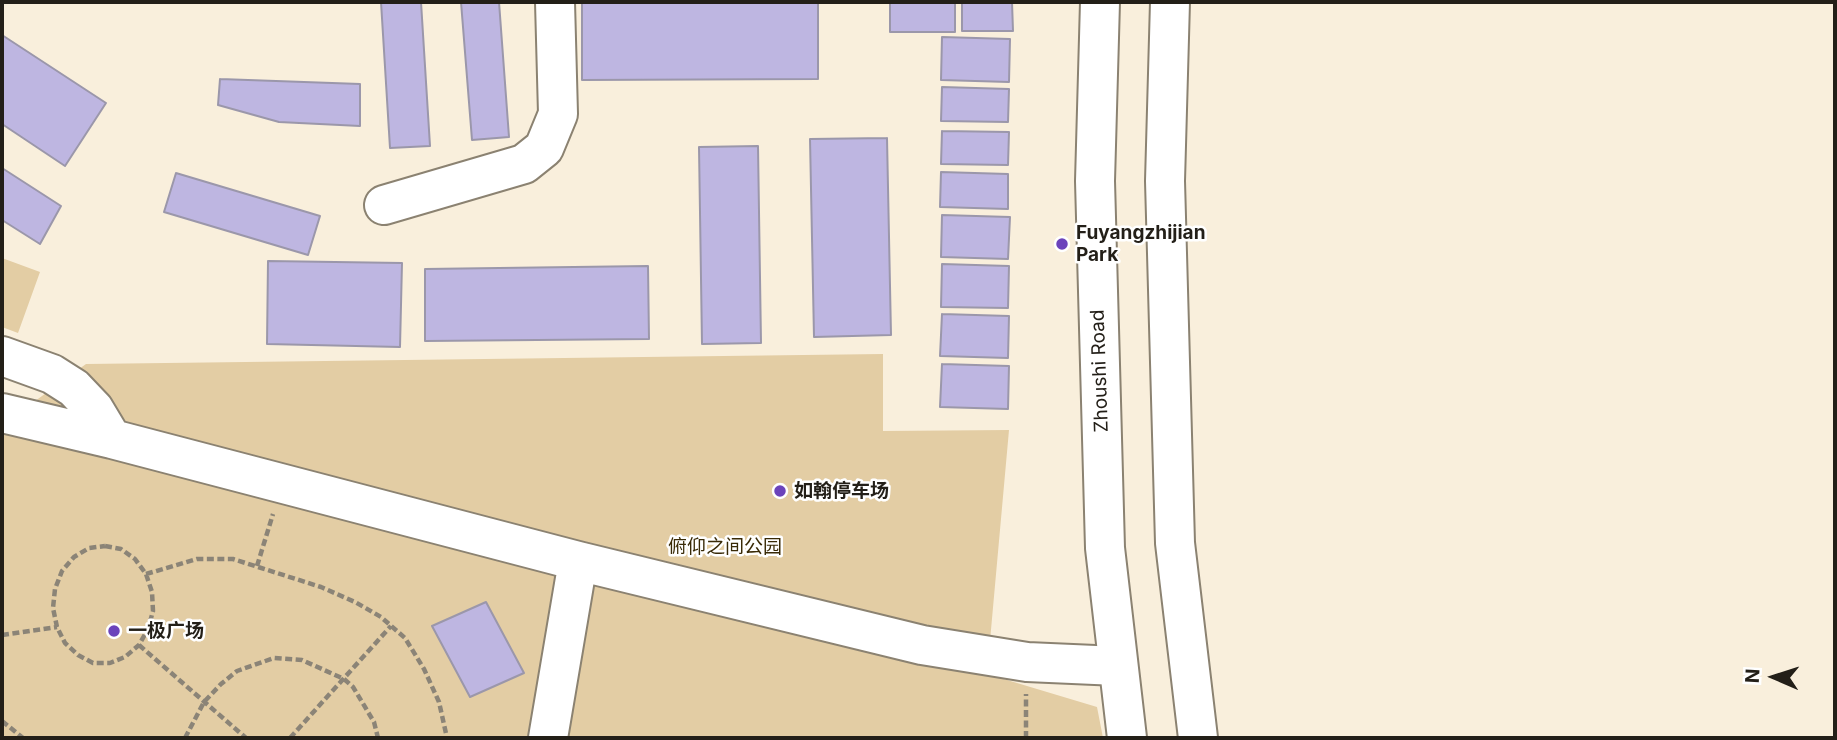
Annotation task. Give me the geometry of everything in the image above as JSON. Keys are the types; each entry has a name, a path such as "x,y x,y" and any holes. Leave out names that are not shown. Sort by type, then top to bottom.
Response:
{"street":[{"path":"384,205 524,164 544,148 558,114 555,2"},
{"name":"Zhoushi Road","path":"1100,2 1095,181 1105,548 1127,738"},
{"path":"1170,2 1165,181 1175,543 1198,738"},
{"path":"2,356 52,374 74,388 94,410 112,439"},
{"path":"2,413 112,439 578,561 922,645 1027,662 1118,666"},
{"path":"548,738 578,561"}],"path":[{"path":"257,566 283,483"},
{"path":"105,546 121,549 135,559 146,574 152,592 153,611 148,629 138,645 125,657 110,663 93,663 78,655 65,643 57,627 53,608 58,580 74,557 89,548 105,546"},
{"path":"146,574 197,559 233,559 321,587 355,602 381,617 405,638 424,669 439,702 447,738"},
{"path":"290,738 391,626"},
{"path":"2,635 57,627"},
{"path":"138,645 246,738"},
{"path":"184,738 205,702 221,684 237,671 274,658 302,660 344,679 353,687 374,722 377,738"},
{"path":"1026,738 1027,662"},
{"path":"2,721 23,738"}],"green space":[{"path":"2,258 40,272 18,333 2,327"},
{"name":"俯仰之间公园","path":"883,354 883,431 1009,430 987,674 1097,707 1103,738 2,738 2,397 31,404 86,364"}],"building":[{"path":"381,2 421,2 430,146 390,148"},
{"path":"461,2 499,2 509,137 472,140"},
{"path":"582,2 818,2 818,79 582,80"},
{"path":"890,2 955,2 955,32 890,32"},
{"path":"962,2 1012,2 1013,31 962,31"},
{"path":"2,35 106,103 65,166 2,124"},
{"path":"942,37 1010,39 1009,82 941,80"},
{"path":"220,79 360,84 360,126 279,122 218,105"},
{"path":"942,87 1009,89 1008,122 941,121"},
{"path":"942,131 1009,132 1008,165 941,164"},
{"path":"887,138 891,335 814,337 810,139"},
{"path":"758,146 761,343 702,344 699,147"},
{"path":"2,168 61,206 40,244 2,220"},
{"path":"941,172 1008,174 1008,209 940,207"},
{"path":"176,173 320,216 308,255 164,212"},
{"path":"942,215 1010,217 1008,259 941,257"},
{"path":"268,261 402,263 400,347 267,344"},
{"path":"942,264 1009,266 1008,308 941,307"},
{"path":"648,266 649,339 425,341 425,269"},
{"path":"942,314 1009,316 1008,358 940,356"},
{"path":"942,364 1009,366 1008,409 940,407"},
{"path":"486,602 524,673 470,697 432,626"}],"place":[{"name":"Fuyangzhijian Park","path":"1062,244"},
{"name":"如翰停车场","path":"780,491"},
{"name":"一极广场","path":"114,631"}]}
